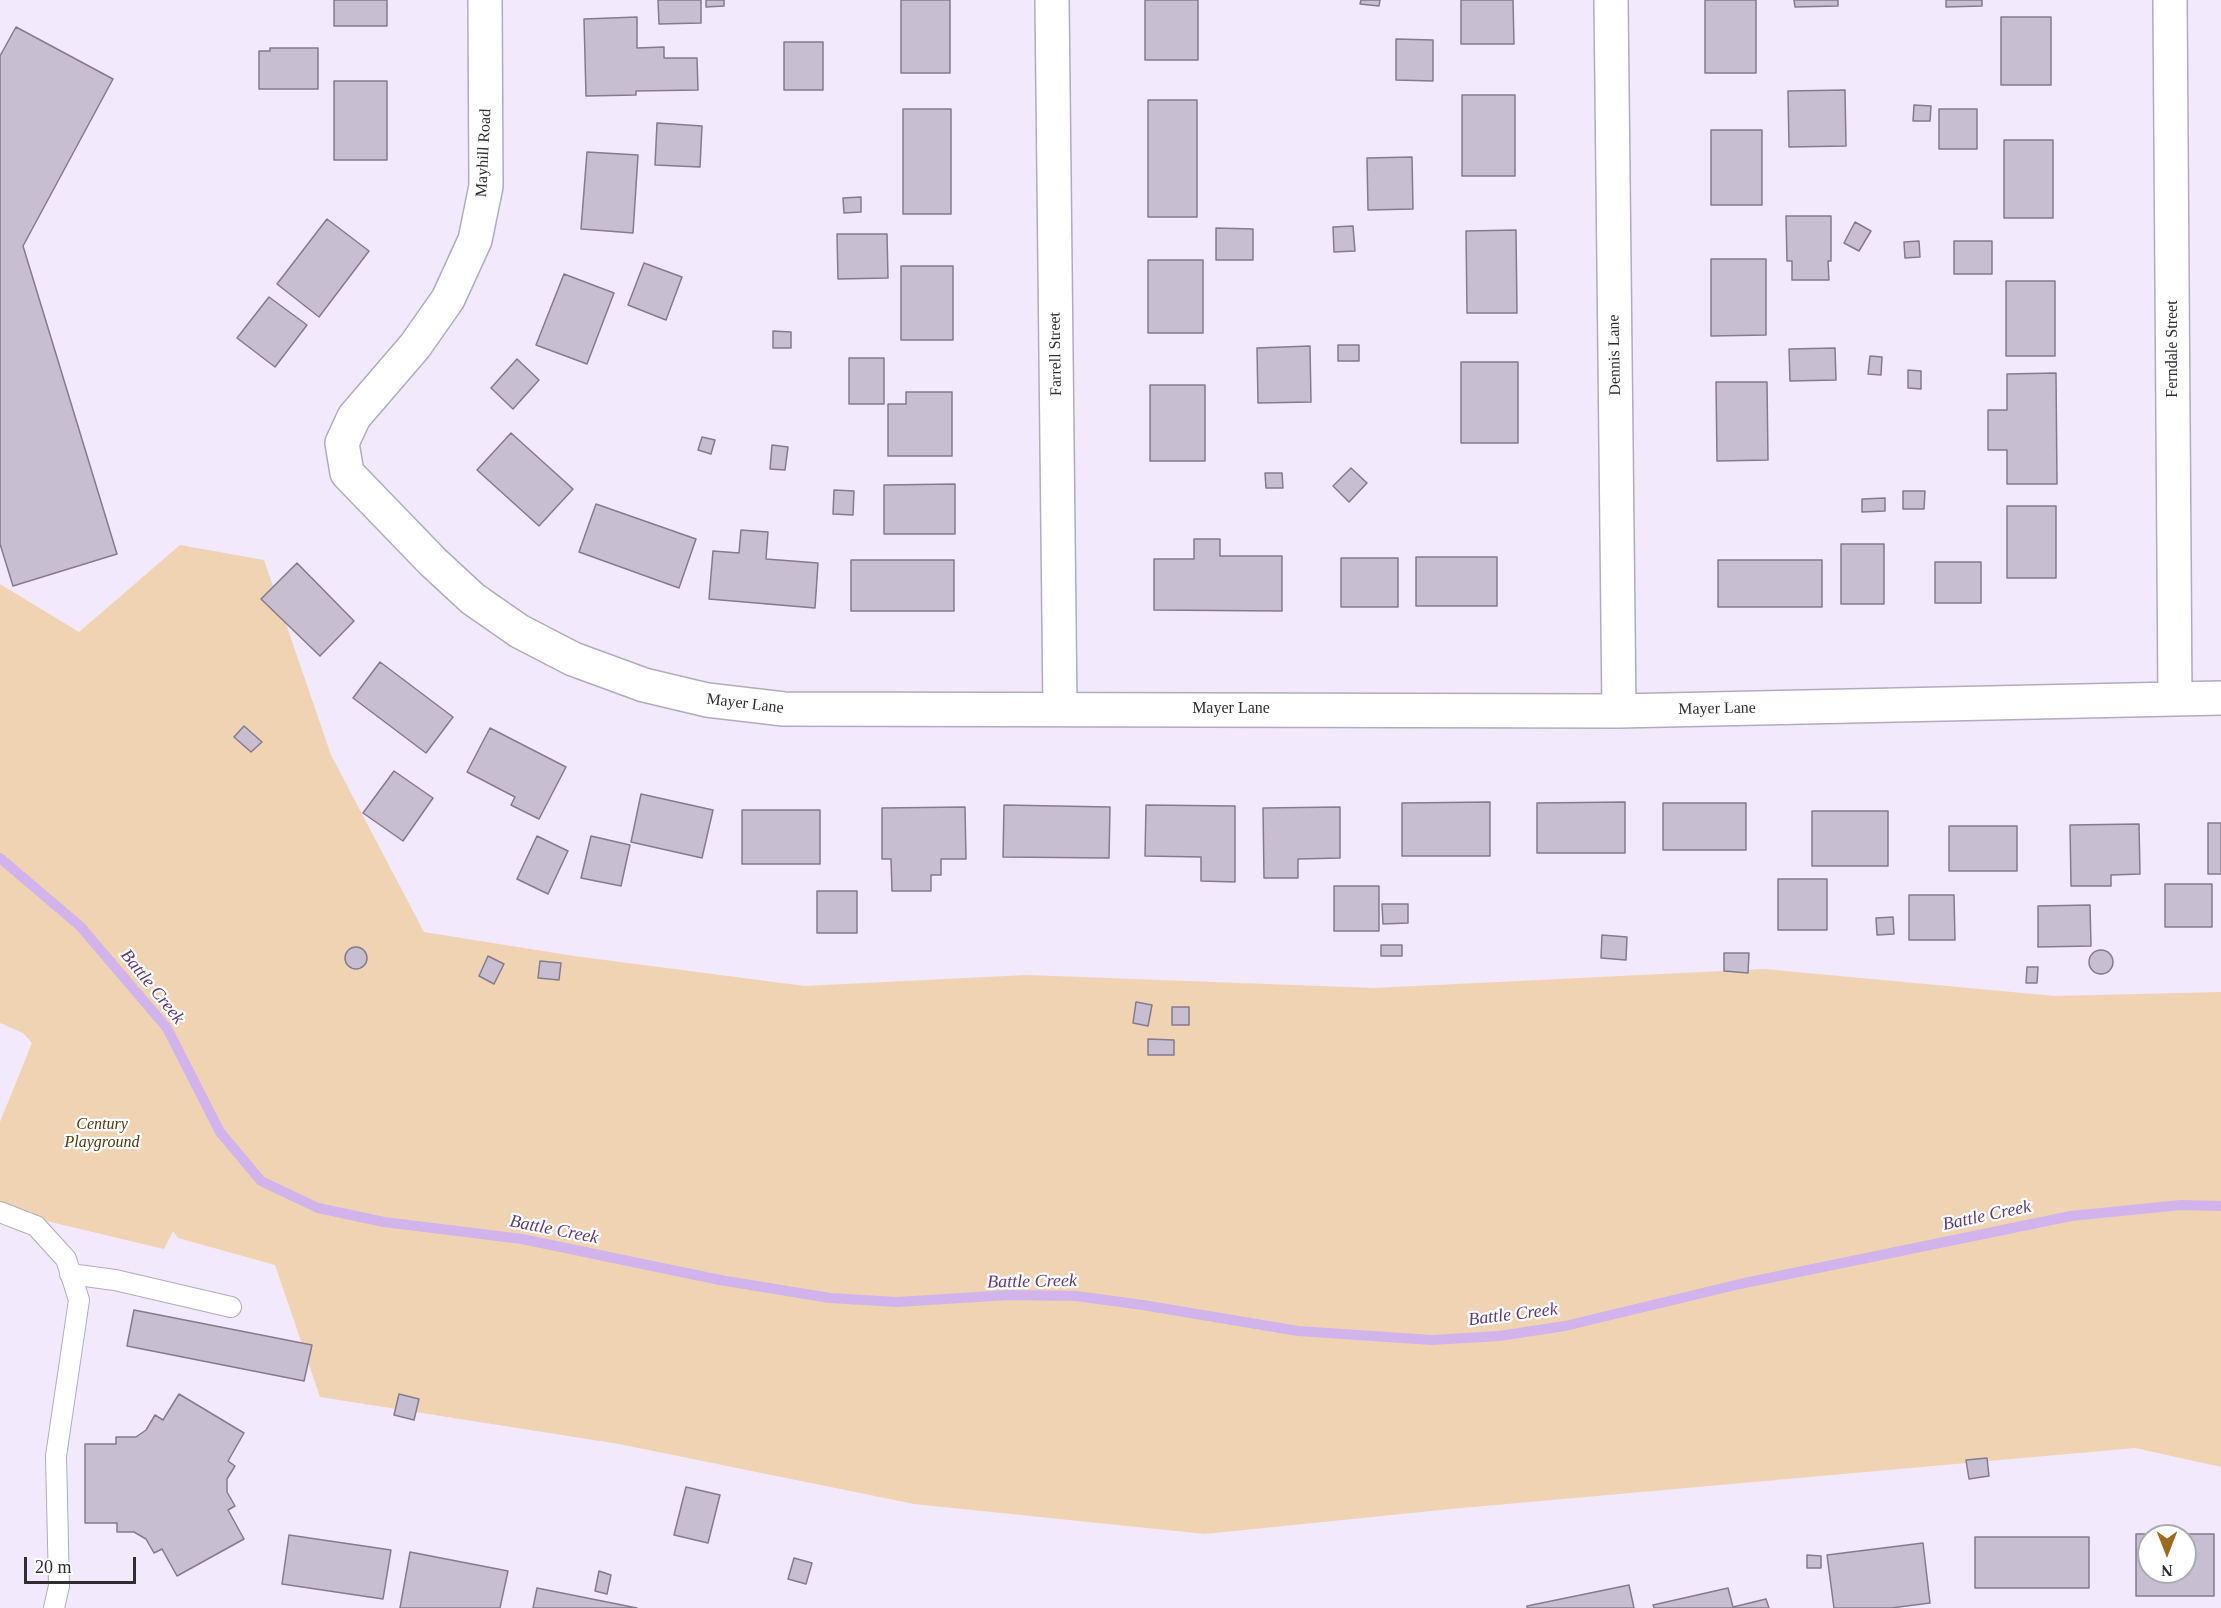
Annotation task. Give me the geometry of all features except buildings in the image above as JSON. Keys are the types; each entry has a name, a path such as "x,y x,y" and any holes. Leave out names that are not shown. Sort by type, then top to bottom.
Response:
{"street":[{"name":"Mayhill Road","path":"342,443 354,417 415,346 448,299 475,240 486,186 485,0"},
{"name":"Farrell Street","path":"1052,0 1060,708"},
{"name":"Dennis Lane","path":"1611,0 1619,711"},
{"name":"Ferndale Street","path":"2170,0 2175,698"},
{"name":"Mayer Lane","path":"342,443 347,473 473,600 519,631 573,659 644,685 707,700 784,709 1619,711 2221,698"}],"lane":[{"path":"0,1212 36,1226 66,1259 79,1300 56,1456 58,1586 54,1608"},
{"path":"70,1274 115,1280 231,1307"}],"green space":[{"name":"Century Playground","path":"180,545 264,560 331,755 424,932 574,956 805,986 1027,975 1374,988 1764,969 2055,996 2221,992 2221,1467 2135,1448 1451,1509 1205,1534 914,1504 619,1444 320,1397 275,1265 178,1238 173,1231 164,1249 0,1210 0,1122 32,1043 23,1033 0,1023 0,584 79,632"}],"waterway":[{"name":"Battle Creek","path":"0,858 80,926 167,1028 220,1132 261,1181 318,1208 384,1222 522,1239 720,1280 830,1298 897,1302 1009,1295 1076,1296 1298,1331 1432,1340 1499,1336 1565,1326 1740,1284 2071,1216 2181,1205 2221,1206"}]}
